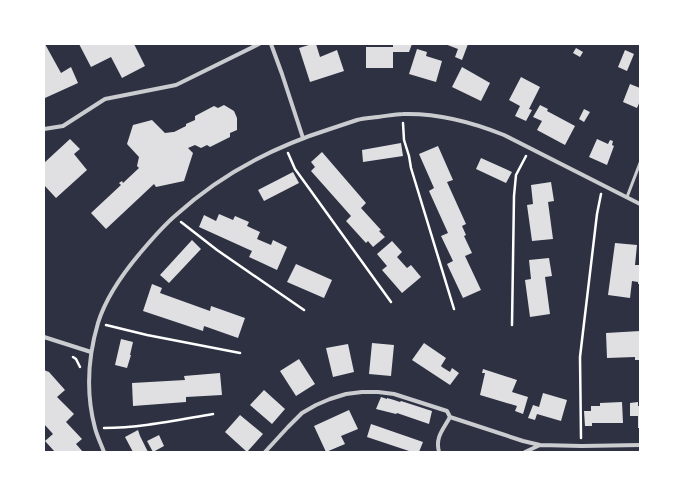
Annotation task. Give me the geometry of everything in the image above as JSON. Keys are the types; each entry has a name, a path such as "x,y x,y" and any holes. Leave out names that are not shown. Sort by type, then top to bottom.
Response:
{"street":[{"path":"44,129 63,126 105,99 176,85 260,44"},
{"path":"271,44 303,138"},
{"path":"104,452 95,428 90,397 89,366 98,323 120,279 130,264 175,215 228,175 284,145 358,120 403,114 437,116 461,121 504,135 640,204"},
{"path":"44,337 91,352"},
{"path":"265,452 302,413 330,398 362,392 394,394 447,411 450,417 523,441 540,445 640,445"},
{"path":"439,452 437,445 438,437 450,417"},
{"path":"525,452 540,445"}],"lane":[{"path":"627,197 640,163"}],"path":[{"path":"403,114 404,140 454,310"},
{"path":"284,145 290,160 299,175 391,302"},
{"path":"512,325 516,175 530,149"},
{"path":"582,446 580,357 597,214 602,185"},
{"path":"175,215 217,250 304,310"},
{"path":"98,323 147,335 240,353"},
{"path":"95,428 123,427 213,414"}],"building":[{"path":"44,44 61,73 71,67 78,83 45,98 44,97"},
{"path":"79,44 134,44 145,66 122,78 111,57 91,67"},
{"path":"316,44 320,57 337,50 344,71 310,82 299,48"},
{"path":"393,44 412,44 409,52 393,52 393,68 366,68 366,47 393,47"},
{"path":"445,44 468,44 462,60 455,57 458,49"},
{"path":"576,48 583,52 580,57 573,53"},
{"path":"417,49 427,52 426,56 442,61 436,82 409,74"},
{"path":"625,50 634,54 627,71 618,67"},
{"path":"462,67 490,83 481,101 452,87"},
{"path":"521,77 540,87 529,109 532,110 526,121 515,116 520,106 509,100"},
{"path":"630,84 640,88 640,101 637,108 623,102"},
{"path":"224,105 234,111 237,118 237,130 230,133 230,137 210,147 207,145 201,148 195,145 188,148 193,153 184,181 156,187 154,184 106,229 91,213 121,185 119,183 122,181 123,183 139,168 137,166 139,157 127,144 133,125 152,120 165,133 174,132 195,120 195,116 214,106 218,108"},
{"path":"540,105 548,109 547,111 575,126 565,145 537,130 542,121 533,117"},
{"path":"584,109 590,112 584,122 579,119"},
{"path":"70,139 80,149 74,154 87,170 56,198 44,185 44,163"},
{"path":"597,139 608,144 610,140 613,141 612,145 614,146 607,165 589,157"},
{"path":"401,143 403,156 363,162 362,150"},
{"path":"438,146 453,180 447,182 466,224 462,226 466,235 464,236 472,253 465,256 481,290 463,298 447,264 453,261 441,236 448,233 429,191 434,188 419,154"},
{"path":"322,152 366,203 361,208 381,230 379,231 385,237 373,247 368,241 366,243 346,221 351,216 311,171 315,167 311,162"},
{"path":"481,158 512,172 506,183 476,169"},
{"path":"293,172 299,183 264,201 258,190"},
{"path":"551,182 554,201 548,202 553,239 532,241 527,205 533,204 531,185"},
{"path":"219,214 233,220 235,216 249,222 247,226 260,232 257,239 271,245 273,240 287,247 277,270 249,257 252,251 199,227 204,215 216,221"},
{"path":"192,240 201,249 169,283 160,275"},
{"path":"392,241 402,252 397,257 407,268 411,265 421,277 402,293 382,270 387,266 377,254"},
{"path":"615,243 637,245 635,265 640,265 640,284 632,281 630,298 608,295"},
{"path":"549,258 552,276 545,277 550,314 530,317 525,280 531,279 529,260"},
{"path":"296,264 332,280 324,298 287,282"},
{"path":"152,284 162,288 160,293 210,311 211,306 245,318 238,338 204,326 203,331 143,311"},
{"path":"640,331 640,360 635,360 635,357 607,358 606,333"},
{"path":"121,339 133,342 127,368 115,365"},
{"path":"372,343 394,345 391,376 369,374"},
{"path":"424,343 446,358 441,366 442,367 450,372 452,368 459,373 450,385 412,360"},
{"path":"348,344 354,372 333,377 326,348"},
{"path":"299,359 315,384 296,396 280,371"},
{"path":"483,369 517,380 512,392 528,397 523,414 515,411 517,406 480,395 485,373 482,373"},
{"path":"44,370 49,372 65,390 57,397 74,414 66,422 82,439 76,444 83,452 55,452 45,441 53,434 44,424"},
{"path":"220,373 222,395 186,397 186,402 133,406 132,383 185,380 184,376"},
{"path":"264,390 285,409 272,424 250,405"},
{"path":"543,393 567,400 561,421 537,414 535,420 528,418 533,405 539,407"},
{"path":"381,397 401,401 432,411 429,424 397,413 376,409"},
{"path":"622,402 623,423 592,423 592,426 585,426 584,411 591,411 591,406 600,406 600,403"},
{"path":"638,402 638,406 640,406 640,428 638,428 638,416 630,416 630,403"},
{"path":"349,410 358,429 341,436 345,444 326,452 314,426"},
{"path":"240,415 263,434 247,452 225,432"},
{"path":"371,424 423,442 419,452 412,452 367,437"},
{"path":"138,430 148,452 133,452 125,437"},
{"path":"159,435 164,446 153,452 147,441"}]}
